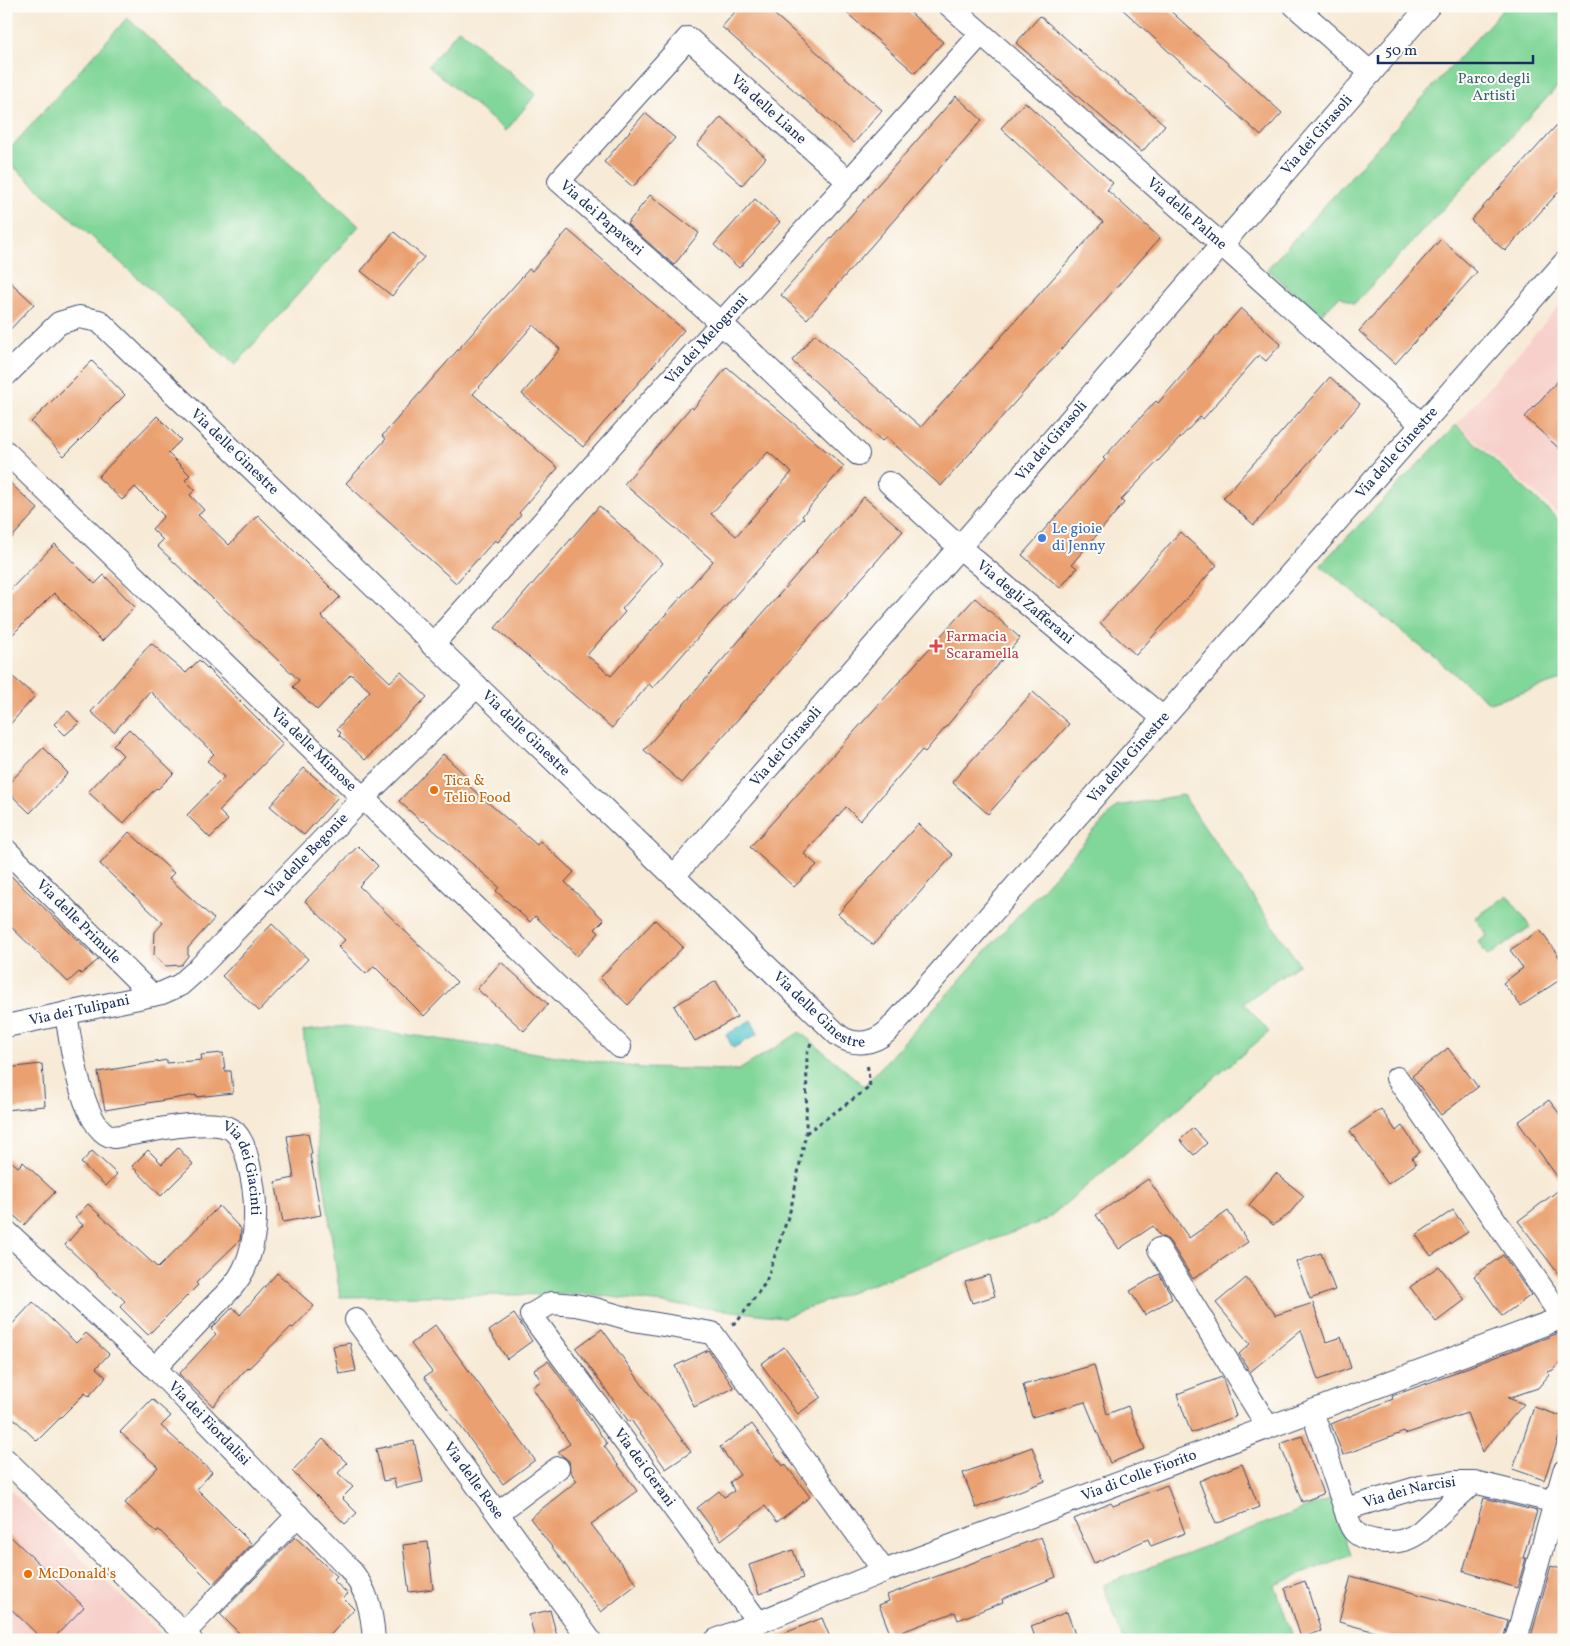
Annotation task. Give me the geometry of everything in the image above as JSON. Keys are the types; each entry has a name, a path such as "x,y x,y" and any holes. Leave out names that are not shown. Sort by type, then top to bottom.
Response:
{"street":[{"name":"Via delle Palme","path":"950,6 1221,244 1421,424"},
{"path":"1295,6 1371,73"},
{"name":"Via dei Girasoli","path":"674,876 1429,6"},
{"name":"Via dei Melograni","path":"432,645 982,34"},
{"name":"Via delle Liane","path":"688,38 849,182"},
{"name":"Via dei Papaveri","path":"688,38 559,181 722,324"},
{"name":"Via delle Ginestre","path":"6,375 54,327 65,320 79,317 93,319 104,325 432,645 477,686 820,1018 844,1040 858,1044 878,1038 888,1031 1564,263"},
{"path":"722,324 858,454"},
{"name":"Via delle Mimose","path":"6,452 620,1047"},
{"name":"Via degli Zafferani","path":"889,483 959,547 1163,718"},
{"name":"Via delle Begonie","path":"152,995 171,990 189,978 363,798 477,686"},
{"name":"Via delle Primule","path":"6,850 152,995"},
{"name":"Via dei Tulipani","path":"6,1026 152,995"},
{"name":"Via dei Giacinti","path":"66,1014 77,1077 87,1107 96,1126 102,1133 114,1137 201,1125 226,1127 237,1134 248,1159 253,1180 255,1204 252,1238 246,1264 232,1287 155,1368"},
{"path":"1398,1078 1563,1317"},
{"name":"Via dei Fiordalisi","path":"6,1231 155,1368 349,1568 361,1584 370,1609 374,1640"},
{"path":"1159,1249 1268,1427"},
{"name":"Via dei Gerani","path":"712,1333 633,1320 575,1305 551,1304 531,1315 758,1622"},
{"name":"Via di Colle Fiorito","path":"716,1640 884,1572 1563,1317"},
{"name":"Via delle Rose","path":"356,1320 590,1640"},
{"path":"712,1333 884,1572"},
{"name":"Via dei Narcisi","path":"1312,1410 1352,1527 1362,1536 1371,1539 1399,1541 1412,1537 1474,1482"},
{"path":"6,1460 188,1636 298,1516"},
{"path":"498,1513 558,1468"},
{"path":"1516,1640 1559,1503 1564,1470"},
{"name":"Via dei Narcisi","path":"1345,1509 1429,1485 1448,1482 1474,1482 1559,1503"}],"path":[{"path":"712,1333 737,1322 766,1282 791,1208 806,1133 807,1054 820,1018"},
{"path":"806,1133 870,1087 865,1043"}],"shaded area":[{"path":"1564,300 1564,519 1457,424"},
{"path":"6,1486 167,1640 6,1640"}],"green space":[{"name":"Parco degli Artisti","path":"1506,6 1564,6 1564,86 1560,84 1354,304 1340,296 1319,316 1267,269"},
{"path":"127,18 359,226 235,365 6,160 6,153"},
{"path":"459,29 536,94 506,131 428,66"},
{"path":"1456,425 1564,525 1564,679 1490,703 1320,565"},
{"path":"1183,795 1299,964 1244,1003 1269,1032 1046,1220 784,1317 585,1294 340,1297 303,1031 346,1026 642,1068 739,1070 800,1032 864,1086 1117,806"},
{"path":"1508,895 1530,927 1488,956 1478,942 1487,935 1475,918"},
{"path":"1332,1498 1351,1554 1275,1585 1294,1640 1123,1640 1103,1585"}],"water":[{"path":"751,1020 758,1034 733,1048 726,1035"}],"building":[{"path":"740,6 765,6 882,110 854,143 722,27"},
{"path":"839,6 903,6 943,42 915,73"},
{"path":"1119,6 1165,6 1282,113 1261,136"},
{"path":"1040,16 1165,125 1142,152 1016,43"},
{"path":"956,96 982,120 807,319 781,295"},
{"path":"1025,102 1113,183 1107,190 1160,238 941,486 886,437 882,441 792,361 815,334 921,427 1103,222 1001,128"},
{"path":"645,113 675,138 633,187 604,162"},
{"path":"721,117 766,158 742,185 697,145"},
{"path":"1564,117 1564,186 1505,251 1471,220"},
{"path":"650,195 699,233 674,265 627,224"},
{"path":"755,199 780,222 739,268 714,245"},
{"path":"568,230 684,330 583,447 522,394 560,349 533,325 473,394 558,468 519,513 521,515 498,542 495,540 456,583 346,483 386,439 382,436 529,269 532,271"},
{"path":"394,232 424,257 392,296 361,271"},
{"path":"1441,239 1477,272 1395,364 1359,331"},
{"path":"6,278 34,304 6,334"},
{"path":"1241,308 1281,344 1266,361 1259,355 1203,419 1200,417 1121,500 1124,503 1072,564 1077,568 1060,588 1022,555 1105,460 1103,458 1156,401 1158,403"},
{"path":"92,361 125,395 64,456 31,422"},
{"path":"727,367 844,466 802,516 804,518 653,688 649,684 612,728 495,628 599,506 663,563 622,609 625,612 587,655 611,676 713,561 624,484 691,407 693,409","holes":["768,452 792,472 736,536 711,514"]},
{"path":"1564,374 1564,453 1525,417"},
{"path":"1330,377 1360,404 1254,525 1223,498"},
{"path":"157,416 181,440 168,453 190,475 185,480 195,490 190,495 204,510 198,515 229,545 258,515 340,597 321,616 390,682 401,672 427,697 365,760 339,735 341,733 337,729 370,691 351,674 317,710 293,687 299,680 157,546 163,540 152,529 164,516 135,487 122,500 98,477"},
{"path":"6,479 38,509 6,544"},
{"path":"864,497 903,531 682,783 644,750"},
{"path":"1180,532 1217,565 1136,655 1100,623"},
{"path":"55,544 95,584 104,575 135,607 102,641 54,593 6,641 6,594"},
{"path":"975,598 1020,638 925,752 922,750 860,821 846,807 804,854 817,865 794,887 750,847"},
{"path":"151,643 186,673 199,660 283,744 219,811 228,820 210,838 187,815 224,777 207,761 214,754 150,691 114,732 91,712"},
{"path":"6,671 35,696 6,729"},
{"path":"1033,692 1069,724 988,814 952,782"},
{"path":"68,711 79,723 65,735 54,724"},
{"path":"129,729 174,773 158,789 156,788 123,824 88,792 123,755 113,745"},
{"path":"43,748 68,773 30,813 6,790 6,786"},
{"path":"443,754 466,776 462,780 537,845 540,841 574,872 565,882 604,920 595,929 599,933 577,956 535,916 530,922 496,891 499,887 399,801"},
{"path":"304,768 338,797 304,835 270,806"},
{"path":"918,824 953,855 873,945 838,914"},
{"path":"129,832 174,873 169,878 214,919 188,948 188,956 181,965 166,966 154,955 155,932 163,923 100,864"},
{"path":"358,846 378,866 359,886 457,982 424,1016 374,966 366,974 338,947 345,940 305,901"},
{"path":"6,871 98,960 81,974 79,972 68,982 6,922"},
{"path":"655,920 683,947 628,1005 600,978"},
{"path":"272,924 308,959 259,1011 222,976"},
{"path":"1540,930 1564,964 1564,977 1521,1006 1503,983 1523,968 1510,950"},
{"path":"501,962 548,1004 524,1031 477,989"},
{"path":"716,981 737,1017 695,1041 674,1006"},
{"path":"1448,1048 1478,1087 1441,1115 1412,1076"},
{"path":"223,1053 225,1071 231,1071 233,1093 196,1097 196,1095 105,1110 98,1072 167,1060 167,1063 202,1060 201,1055"},
{"path":"42,1064 45,1106 6,1110 6,1068"},
{"path":"1549,1100 1564,1120 1564,1186 1518,1122"},
{"path":"1381,1109 1396,1131 1402,1126 1420,1152 1412,1158 1416,1164 1388,1184 1350,1131"},
{"path":"1193,1128 1207,1143 1194,1155 1180,1140"},
{"path":"308,1133 321,1215 283,1222 275,1182 294,1178 287,1136"},
{"path":"178,1148 193,1164 161,1196 132,1166 148,1150 162,1164"},
{"path":"92,1151 117,1174 106,1186 81,1163"},
{"path":"6,1157 18,1167 23,1162 55,1192 24,1225 6,1208"},
{"path":"1276,1173 1304,1196 1288,1215 1273,1225 1249,1205"},
{"path":"1148,1179 1189,1238 1228,1211 1248,1242 1193,1279 1170,1242 1160,1236 1153,1226 1119,1249 1096,1215"},
{"path":"1564,1186 1564,1281 1518,1221"},
{"path":"88,1204 158,1268 219,1206 241,1229 240,1240 196,1283 198,1285 148,1335 120,1307 125,1301 65,1245 83,1225 75,1218"},
{"path":"1453,1210 1468,1232 1431,1256 1416,1235"},
{"path":"1321,1253 1335,1290 1310,1299 1296,1262"},
{"path":"1503,1255 1531,1295 1502,1316 1474,1276"},
{"path":"1439,1266 1465,1300 1436,1322 1410,1287"},
{"path":"277,1273 314,1306 293,1328 291,1327 248,1367 213,1406 179,1374 216,1334 211,1329 233,1307 240,1315"},
{"path":"1159,1274 1172,1299 1145,1315 1130,1291"},
{"path":"989,1275 995,1296 972,1303 965,1282"},
{"path":"1246,1278 1276,1315 1313,1303 1326,1342 1341,1337 1351,1368 1318,1380 1301,1330 1250,1372 1239,1354 1250,1344 1216,1303"},
{"path":"33,1302 76,1343 86,1333 109,1354 96,1368 106,1377 89,1396 85,1393 37,1441 6,1411 6,1331"},
{"path":"514,1314 532,1341 507,1359 489,1331"},
{"path":"435,1325 535,1460 503,1484 424,1377 432,1372 411,1344"},
{"path":"602,1329 691,1452 666,1469 631,1420 629,1422 576,1348"},
{"path":"1564,1331 1564,1358 1553,1370 1548,1372 1549,1375 1538,1388 1508,1398 1524,1404 1482,1452 1467,1413 1405,1434 1404,1432 1343,1455 1331,1424 1393,1399 1392,1396"},
{"path":"350,1343 356,1371 339,1374 333,1346"},
{"path":"784,1347 821,1397 798,1414 761,1364"},
{"path":"708,1350 734,1388 694,1407 675,1366"},
{"path":"548,1361 578,1401 607,1444 604,1446 637,1491 591,1524 637,1584 601,1612 530,1518 577,1481 570,1471 569,1461 558,1452 570,1444 532,1387 541,1381 534,1370"},
{"path":"1094,1365 1107,1414 1128,1406 1145,1449 1110,1463 1085,1402 1032,1417 1023,1385"},
{"path":"1222,1377 1236,1416 1191,1433 1177,1394"},
{"path":"152,1399 171,1416 161,1426 212,1472 197,1489 252,1544 213,1584 159,1530 157,1533 125,1503 158,1467 120,1432"},
{"path":"1534,1407 1564,1417 1564,1423 1544,1480 1513,1469"},
{"path":"752,1424 783,1466 785,1464 810,1497 777,1522 765,1506 721,1540 697,1508 719,1491 724,1497 734,1491 730,1482 740,1475 720,1447"},
{"path":"1302,1436 1323,1494 1302,1502 1280,1444"},
{"path":"323,1439 347,1463 338,1473 353,1487 342,1498 357,1513 345,1524 292,1471"},
{"path":"414,1441 423,1482 396,1488 394,1479 383,1481 376,1449"},
{"path":"1032,1447 1045,1481 976,1508 963,1473"},
{"path":"1242,1464 1259,1507 1216,1524 1199,1481"},
{"path":"1167,1485 1185,1533 1151,1546 1148,1539 1094,1563 1074,1519 1111,1503 1113,1506"},
{"path":"1484,1498 1537,1511 1523,1558 1526,1558 1517,1588 1463,1571"},
{"name":"McDonald's","path":"6,1532 84,1607 52,1640 43,1640 6,1604"},
{"path":"295,1537 337,1576 333,1580 348,1594 343,1598 354,1609 326,1640 246,1640 220,1614"},
{"path":"1041,1537 1056,1577 1002,1599 1003,1602 958,1620 955,1612 891,1636 879,1605 889,1601 887,1595"},
{"path":"428,1542 433,1589 409,1592 403,1545"},
{"path":"793,1550 803,1578 759,1594 749,1565"},
{"path":"1551,1566 1564,1570 1564,1640 1530,1640"},
{"path":"1351,1576 1444,1601 1508,1621 1503,1640 1405,1640 1339,1622"},
{"path":"1305,1581 1321,1631 1301,1638 1285,1588"},
{"path":"550,1610 558,1640 535,1640 529,1615"},
{"path":"1067,1612 1077,1640 1036,1640 1031,1626"},
{"path":"822,1618 831,1640 770,1640 770,1639"}],"place":[{"name":"Le gioie di Jenny","path":"1042,538"},
{"name":"Farmacia Scaramella","path":"936,646"},
{"name":"Tica & Telio Food","path":"434,790"},
{"name":"McDonald's","path":"28,1574"}]}
